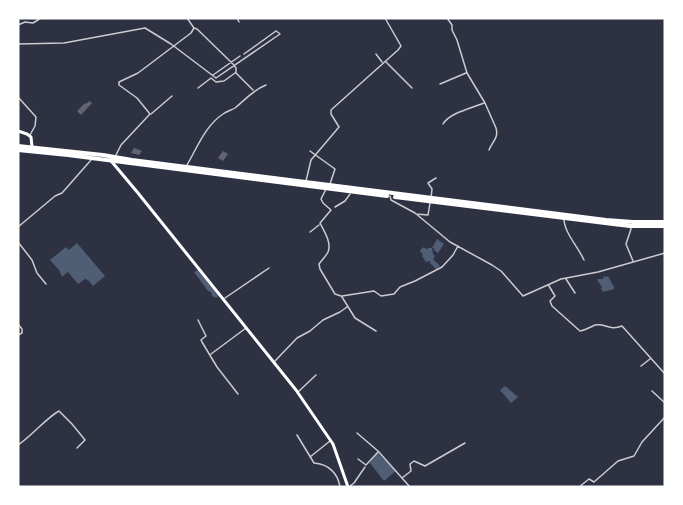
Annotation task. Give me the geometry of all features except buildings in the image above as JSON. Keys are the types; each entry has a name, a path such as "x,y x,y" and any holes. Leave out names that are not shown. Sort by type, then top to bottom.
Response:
{"highway":[{"path":"18,148 32,147 43,151"},
{"path":"18,148 630,226 665,224"},
{"path":"133,162 306,182 390,196 606,220 665,224"}],"main road":[{"path":"18,130 30,136 32,147"},
{"path":"73,154 90,152 116,155 133,162"},
{"path":"73,154 91,160 112,162 116,165 298,392 331,440 349,487"},
{"path":"116,165 133,162"}],"street":[{"path":"18,25 25,22 33,24 41,18"},
{"path":"187,18 194,28 232,62 237,73 254,91"},
{"path":"190,22 194,18"},
{"path":"237,18 239,22"},
{"path":"306,182 311,160 339,127 331,110 401,46 385,18"},
{"path":"447,18 452,25 451,31 457,40 466,73 485,103 498,132 489,150"},
{"path":"18,44 64,43 145,28 216,78 280,34 276,31 244,54"},
{"path":"150,114 137,98 118,84 138,73 174,47 194,28"},
{"path":"376,54 383,63"},
{"path":"212,75 240,56"},
{"path":"386,61 412,88"},
{"path":"198,88 210,78 216,82 224,81 237,73"},
{"path":"440,84 466,73"},
{"path":"186,167 212,124 254,91 266,85"},
{"path":"116,155 121,145 150,114 172,96"},
{"path":"18,97 37,119 30,136"},
{"path":"442,124 451,116 485,103"},
{"path":"310,151 335,169 321,199 331,210 310,232"},
{"path":"18,227 55,196 62,193 91,160"},
{"path":"416,214 428,215 432,189 428,183 436,178"},
{"path":"335,207 349,197 350,191"},
{"path":"390,196 393,201 416,214 450,242 501,271 523,296 566,278 598,272 665,253"},
{"path":"564,218 565,229 584,260"},
{"path":"320,223 330,246 319,264 320,269 335,294 342,296 374,291 381,296 394,294 400,287 442,267 458,246"},
{"path":"630,226 626,244 633,262"},
{"path":"18,242 46,284"},
{"path":"224,299 269,268"},
{"path":"566,278 575,293"},
{"path":"548,285 555,296 550,301 552,306 580,331 585,331 595,325 615,329 622,326 665,374"},
{"path":"342,296 355,318 376,332"},
{"path":"274,362 297,338 347,306"},
{"path":"198,321 206,336 201,340 202,342 238,394"},
{"path":"18,324 22,329 22,333 18,335"},
{"path":"210,354 246,328"},
{"path":"641,366 651,358"},
{"path":"298,392 316,375"},
{"path":"652,392 665,404"},
{"path":"18,446 59,411 85,440 78,448"},
{"path":"579,487 589,479 594,482 618,461 634,456 642,442 665,417"},
{"path":"357,433 410,487"},
{"path":"297,435 314,464 324,464 328,467 340,487"},
{"path":"310,457 331,440"},
{"path":"402,478 411,471 410,464 414,461 425,466 465,443"},
{"path":"349,487 378,452"},
{"path":"358,459 366,465"}],"water":[{"path":"437,239 444,244 438,253 432,248"},
{"path":"77,243 105,276 93,286 85,279 78,284 68,272 62,277 50,260 66,247 69,250"},
{"path":"424,247 432,248 435,256 433,259 440,266 436,269 430,261 426,262 420,252"},
{"path":"198,270 218,297 212,296 194,272"},
{"path":"604,276 608,276 614,289 603,292 597,280 603,279"},
{"path":"505,386 518,397 511,403 500,390"},
{"path":"377,452 396,471 384,481 370,463"}]}
